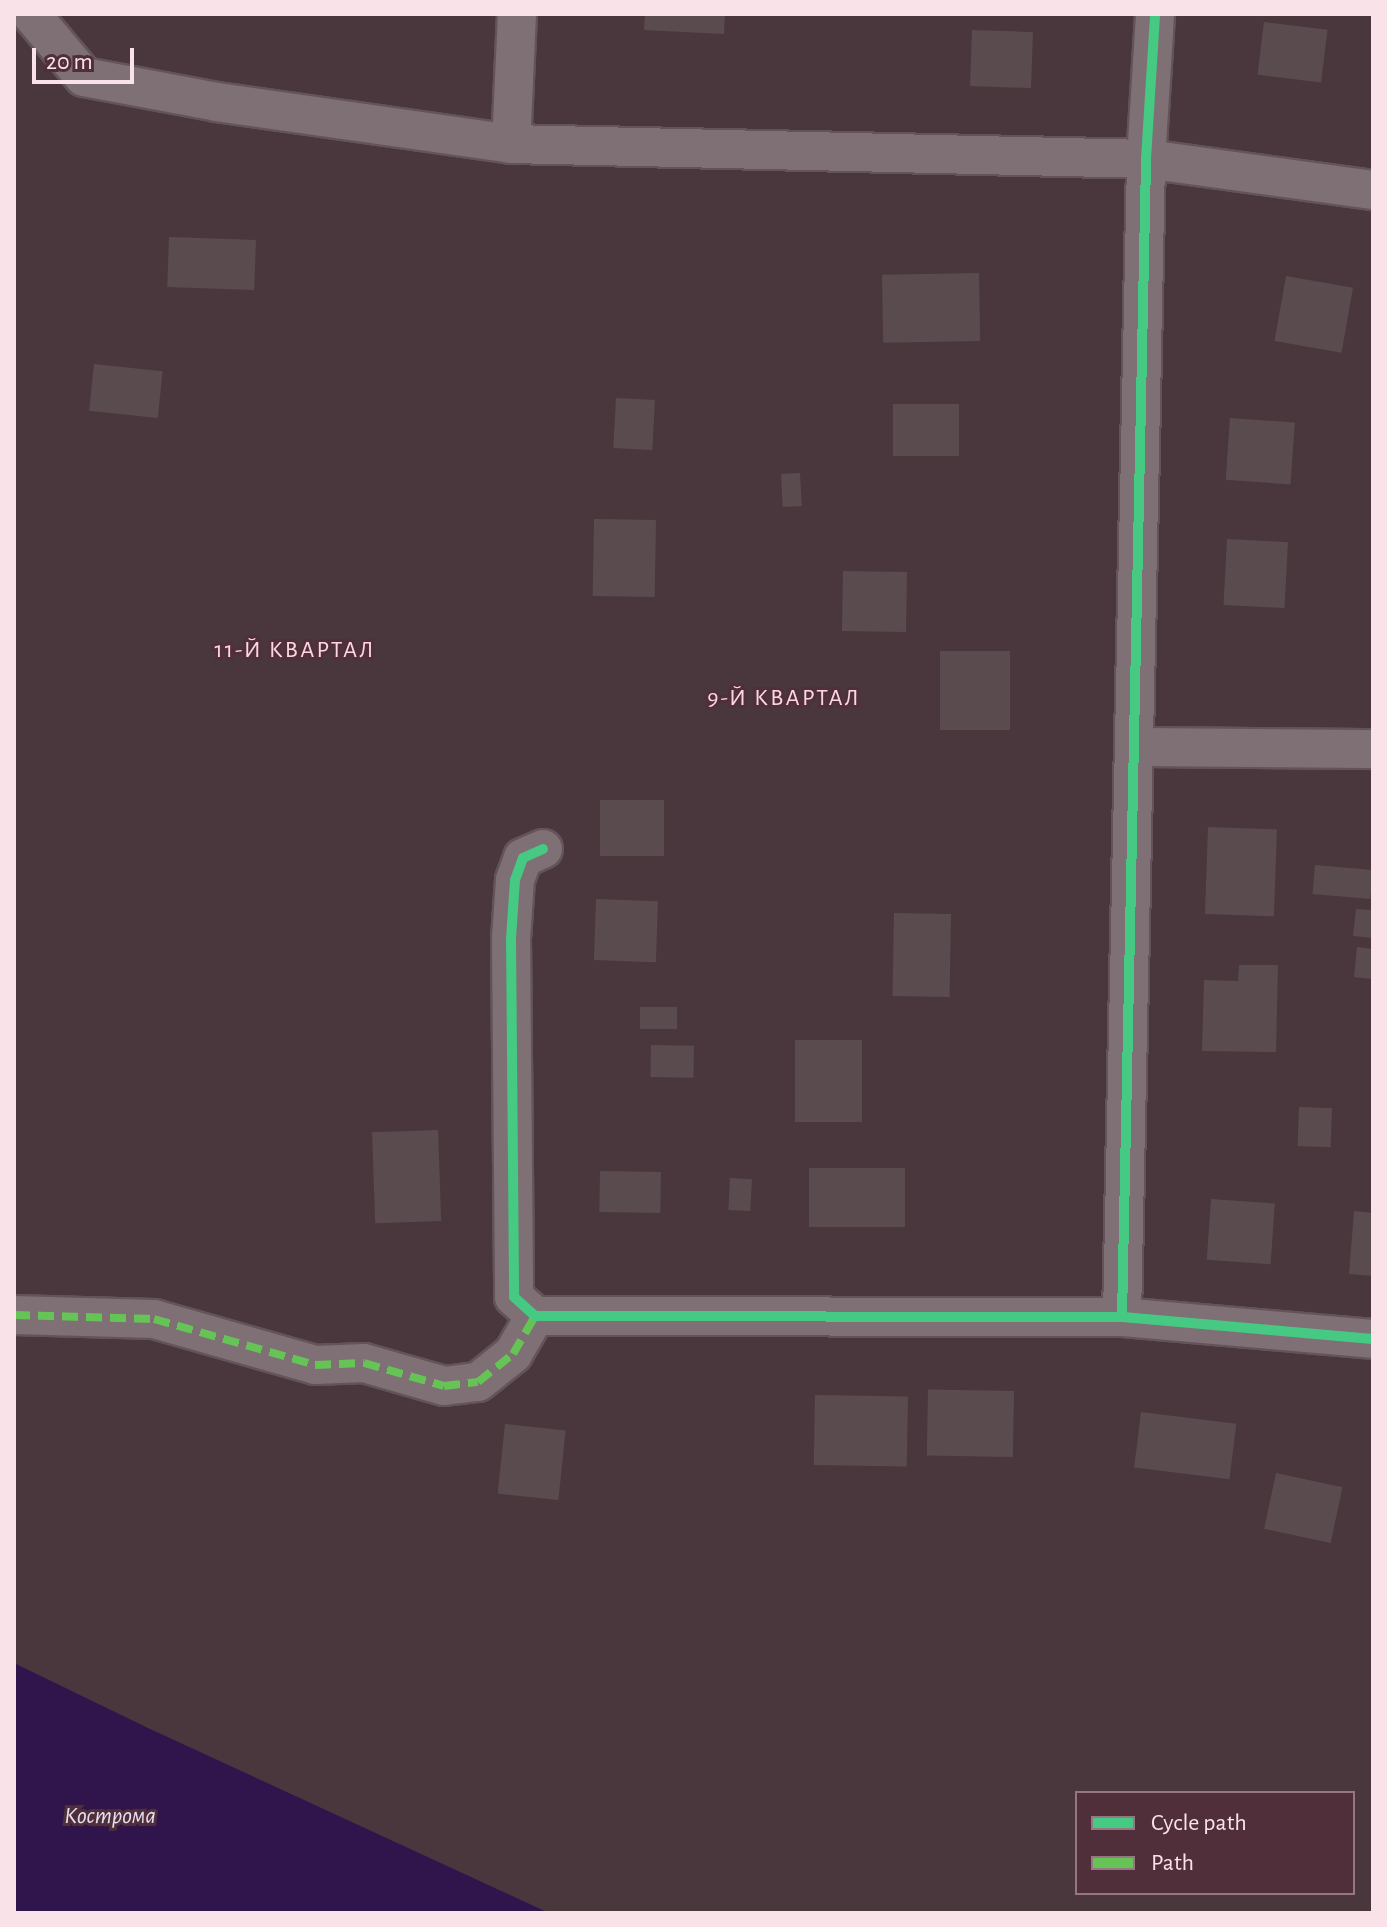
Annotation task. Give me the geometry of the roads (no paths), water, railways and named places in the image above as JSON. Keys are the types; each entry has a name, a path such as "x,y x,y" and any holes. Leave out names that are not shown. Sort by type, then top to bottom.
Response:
{"street":[{"path":"31,14 84,77 217,102 511,144 1146,159 1373,190"},
{"path":"511,144 517,14"},
{"path":"1122,1317 1146,159 1155,14"},
{"path":"1134,747 1373,749"},
{"path":"543,849 523,858 515,880 511,938 514,1297 535,1316 1122,1317 1373,1339"},
{"path":"14,1315 154,1319 315,1365 364,1363 444,1386 478,1382 513,1354 535,1316"}],"water":[{"name":"Кострома","path":"14,1663 148,1728 549,1913 14,1913"}],"district":[{"name":"11-Й КВАРТАЛ","path":"295,651"},
{"name":"9-Й КВАРТАЛ","path":"784,699"}]}
